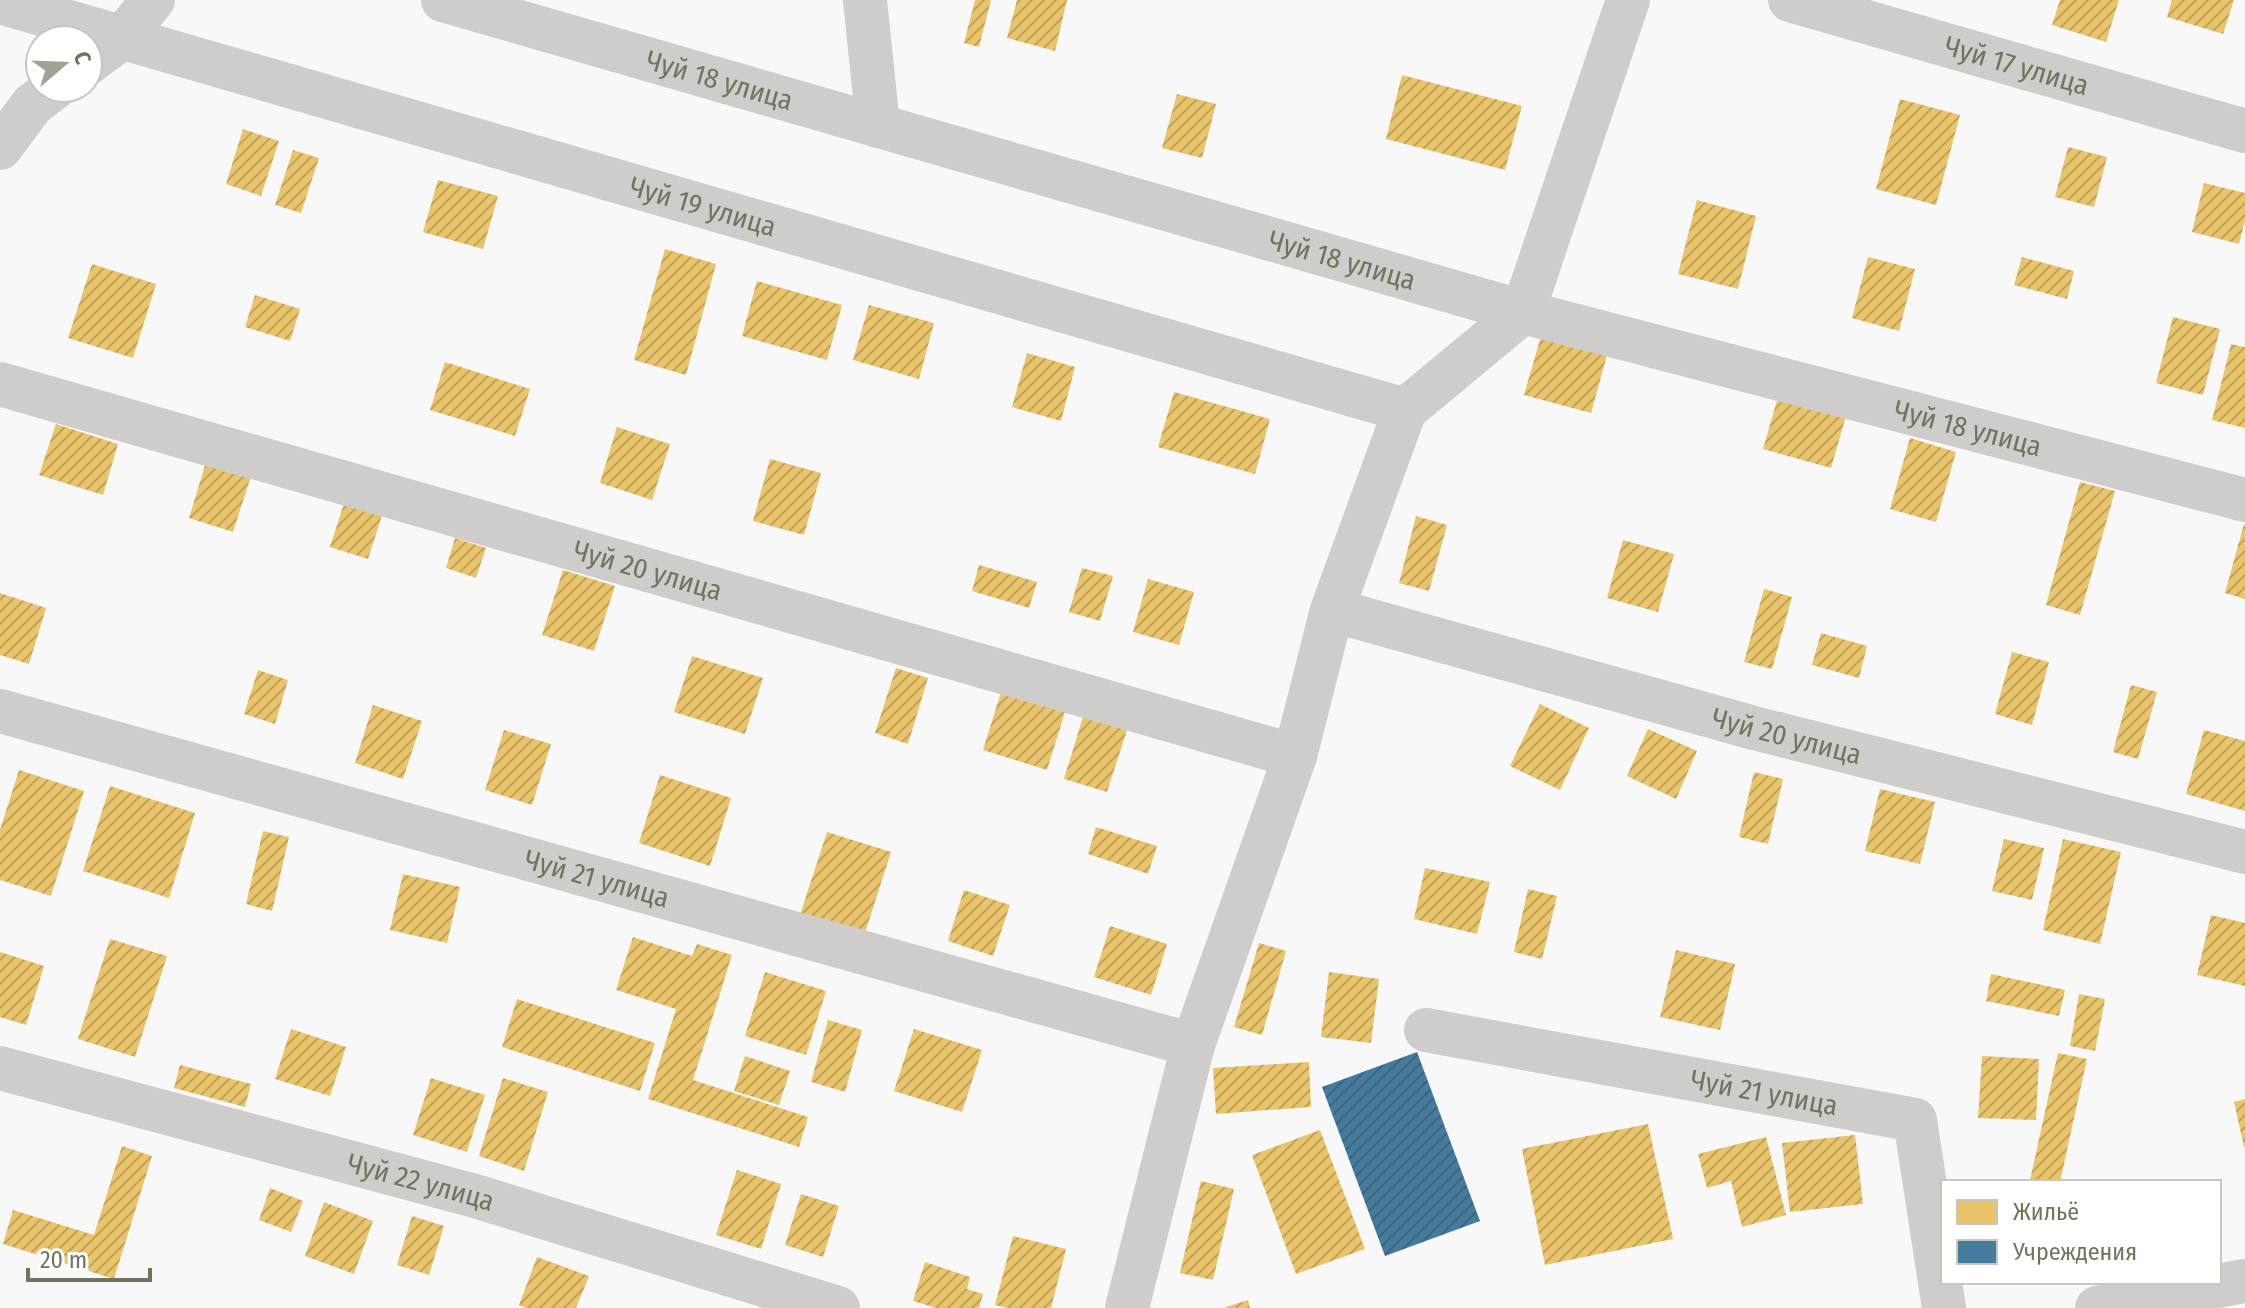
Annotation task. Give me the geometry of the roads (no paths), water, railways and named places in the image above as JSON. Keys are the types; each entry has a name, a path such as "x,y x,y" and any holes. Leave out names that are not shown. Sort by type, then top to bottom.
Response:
{"street":[{"path":"104,51 123,37 153,0"},
{"name":"Чуй 18 улица","path":"443,0 1523,312 2245,500"},
{"path":"865,0 878,126"},
{"path":"1127,1308 1193,1045 1295,756 1332,610 1405,410 1523,312 1628,0"},
{"name":"Чуй 17 улица","path":"1790,0 2245,131"},
{"name":"Чуй 19 улица","path":"0,2 1405,410"},
{"path":"0,148 33,104"},
{"name":"Чуй 20 улица","path":"0,384 1295,756"},
{"name":"Чуй 20 улица","path":"1332,610 1754,728 2245,852"},
{"name":"Чуй 21 улица","path":"0,711 1193,1045"},
{"name":"Чуй 21 улица","path":"1426,1030 1915,1120 1944,1308"},
{"name":"Чуй 22 улица","path":"0,1068 475,1196 838,1308"},
{"path":"2097,1308 2245,1281"}]}
